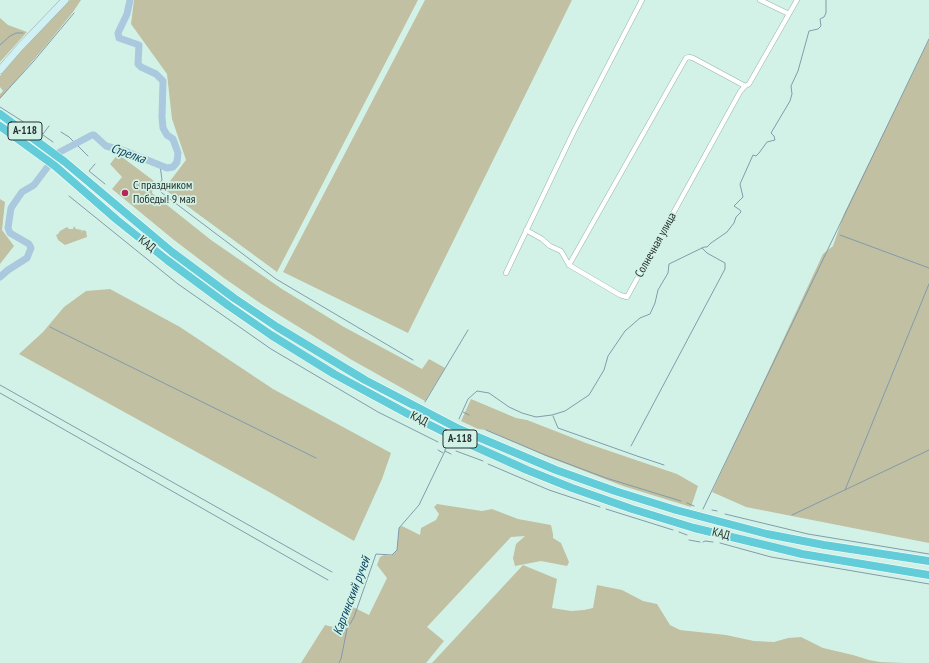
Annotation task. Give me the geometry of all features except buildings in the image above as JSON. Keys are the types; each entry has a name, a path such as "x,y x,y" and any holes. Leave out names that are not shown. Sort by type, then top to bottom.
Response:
{"highway":[{"name":"КАД","path":"0,114 66,162 172,252 234,298 277,327 364,380 460,429 556,470 615,491 676,510 767,534 824,545 929,561"},
{"name":"КАД","path":"0,126 55,166 167,260 271,335 334,374 456,438 527,470 572,488 632,509 694,528 802,554 929,575"}],"main road":[{"path":"0,70 65,0"}],"street":[{"path":"506,273 574,131 642,0"},
{"path":"760,0 789,14"},
{"path":"569,266 686,58 693,58 745,86 749,84 798,0"},
{"name":"Солнечная улица","path":"526,230 542,239 550,246 561,251 569,266 620,295 627,297 740,92 745,86"}],"green space":[{"path":"70,0 81,0 48,43 0,99 0,94 3,91 0,87 0,76 23,48"},
{"path":"134,0 418,0 277,272 164,189 186,160 172,119 167,74 131,24"},
{"path":"425,0 572,0 408,333 283,272"},
{"path":"0,18 8,25 27,32 0,62"},
{"path":"929,40 929,543 746,507 712,492 823,254 833,246 844,214"},
{"path":"118,154 154,181 152,193 211,240 282,289 344,327 422,369 429,359 445,368 425,401 352,360 260,303 174,240 112,189 122,177 110,164"},
{"path":"0,199 5,202 2,230 14,246 0,264"},
{"path":"74,226 76,229 82,230 81,233 83,230 86,231 87,237 65,245 58,240 56,235 60,231 67,227 69,229 73,229"},
{"path":"110,289 180,327 273,389 391,453 382,479 354,541 271,493 19,354 43,332 64,307 86,291"},
{"path":"471,399 516,418 527,420 586,443 677,474 698,486 691,507 623,486 461,421"},
{"path":"437,504 482,511 492,509 518,519 551,525 553,538 561,543 569,562 567,566 541,561 515,566 513,558 516,544 525,536 511,537 427,627 444,641 426,663 301,663 325,625 341,629 351,606 369,615 387,578 377,565 380,557 384,555 391,556 397,550 399,528 402,526 420,535 421,528 436,520 439,514 434,507"},
{"path":"523,565 557,579 552,608 571,611 593,608 597,585 622,590 643,601 657,604 670,625 680,630 726,635 754,641 774,642 788,638 801,637 823,648 869,660 906,663 432,663"}],"waterway":[{"name":"Стрелка","path":"0,277 27,258 31,248 29,244 10,233 8,228 11,208 22,192 34,185 58,153 94,135 106,146 125,151 167,168 173,167 177,162 178,153 173,139 167,135 163,128 163,81 156,74 138,64 139,45 119,38 118,33 127,14 130,0"},
{"name":"Каргинский ручей","path":"459,419 468,399 477,391 489,393 509,407 536,417 552,415 565,411 589,395 604,370 608,356 625,331 640,318 650,314 655,303 658,290 668,273 669,264 704,247 707,247 727,232 734,223 736,217 741,212 734,206 743,197 740,184 753,155 756,156 767,142 775,140 771,133 790,101 792,94 791,86 798,71 809,31 818,29 821,26 820,19 824,17 826,13 826,0"},
{"path":"0,98 33,62 74,13"},
{"path":"0,45 10,36 16,33 23,33"},
{"path":"703,509 929,39"},
{"path":"0,107 30,126"},
{"path":"36,128 43,134 49,126"},
{"name":"Стрелка","path":"61,132 69,137 88,156"},
{"path":"43,135 53,142"},
{"path":"95,164 89,171 105,184"},
{"path":"160,165 162,180 157,187 162,193 276,279 413,360"},
{"path":"69,196 178,284 271,349 378,412 438,442"},
{"path":"840,235 929,268"},
{"path":"631,446 725,269 725,263 707,253 702,248"},
{"path":"845,490 929,284"},
{"path":"50,327 316,458"},
{"path":"425,402 468,330"},
{"path":"0,385 332,572"},
{"path":"0,393 328,580"},
{"path":"463,412 469,415"},
{"path":"553,416 558,428 664,465"},
{"path":"486,430 545,455 606,478 681,501"},
{"name":"Каргинский ручей","path":"339,663 347,629 354,617 376,554 392,555 397,550 399,528 419,505 445,451 446,444"},
{"name":"Каргинский ручей","path":"438,450 443,453"},
{"path":"792,515 929,450"},
{"name":"Каргинский ручей","path":"445,451 451,454"},
{"path":"456,451 483,461"},
{"path":"488,464 549,490 600,507"},
{"path":"687,503 694,506"},
{"path":"606,509 673,530"},
{"path":"712,510 717,511"},
{"path":"725,514 808,534 929,554"},
{"path":"679,532 687,535"},
{"path":"689,540 700,542"},
{"path":"703,542 713,542"},
{"path":"720,543 771,557 929,584"}],"place":[{"name":"С праздником Победы! 9 мая","path":"125,193"}]}
